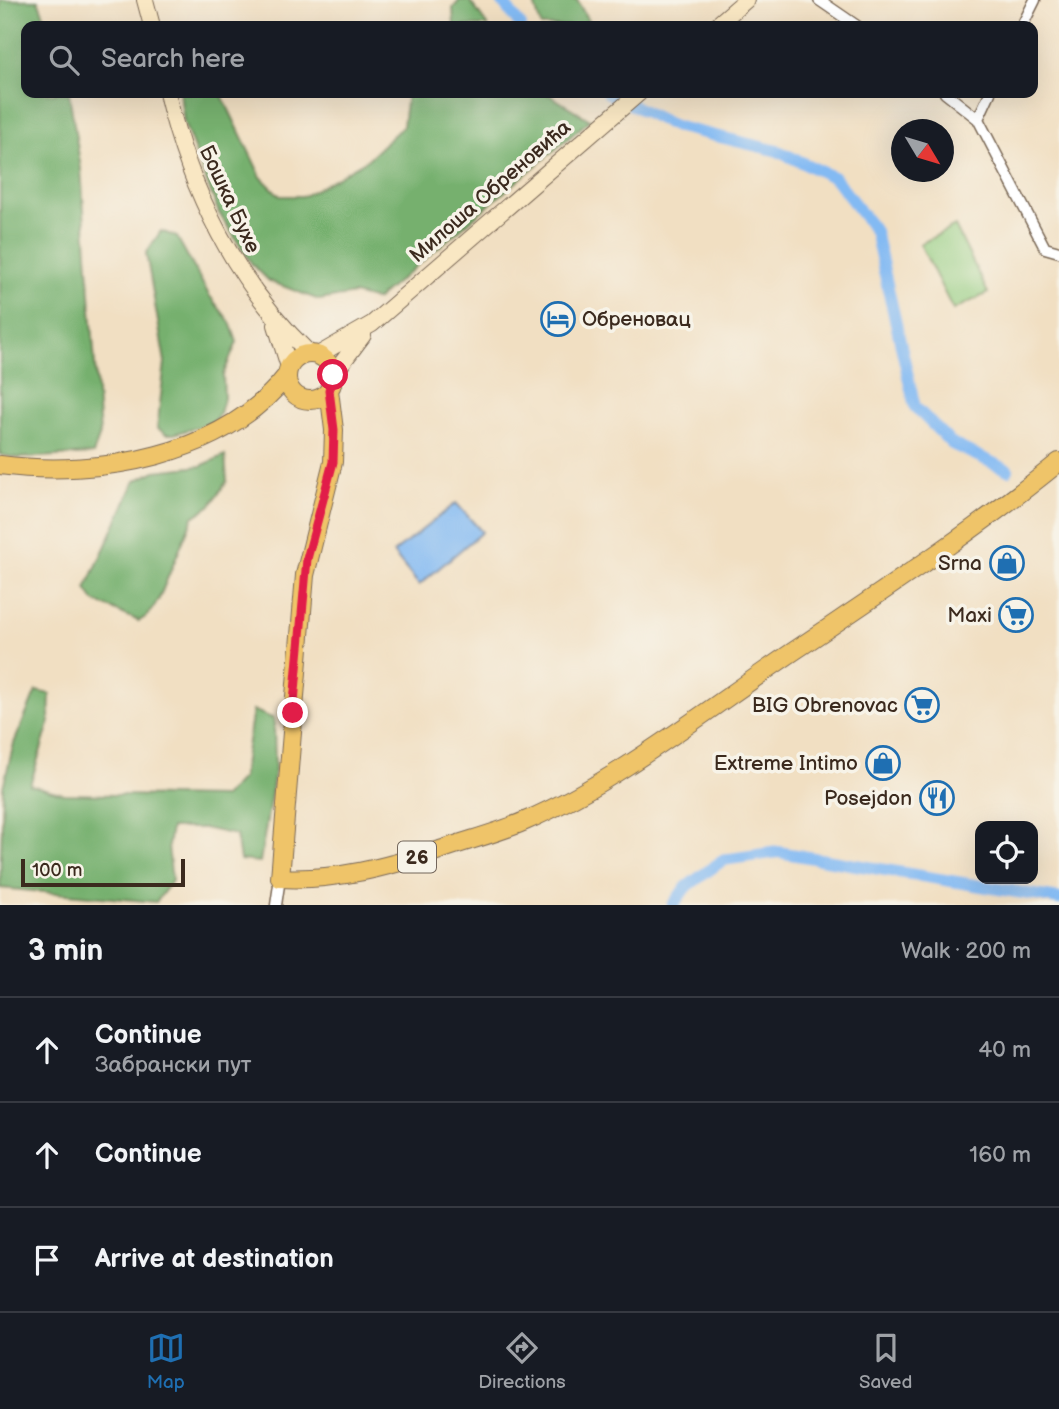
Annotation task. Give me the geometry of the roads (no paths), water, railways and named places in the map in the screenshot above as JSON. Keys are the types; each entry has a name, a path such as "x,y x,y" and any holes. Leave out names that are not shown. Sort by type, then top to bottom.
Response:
{"main road":[{"path":"233,424 265,402 300,356 314,354 328,362 333,446 331,476 309,547 305,575 280,878"},
{"path":"288,371 291,390 305,398 333,446"},
{"path":"0,465 55,469 113,463 172,449 305,398 331,382"},
{"name":"26","path":"280,878 309,879 392,866 524,822 553,808 618,770 930,558 987,519 1059,462"}],"street":[{"path":"145,0 151,21"},
{"path":"722,21 746,0"},
{"path":"819,0 850,21"},
{"path":"1024,21 1035,0"},
{"name":"Бошка Бухе","path":"168,98 179,139 216,229 272,316 314,354"},
{"name":"Милоша Обреновића","path":"314,354 372,324 633,98"},
{"path":"951,98 978,119 1045,248 1059,252"},
{"path":"978,119 988,98"},
{"name":"Бошка Бухе","path":"272,316 288,371"},
{"name":"Милоша Обреновића","path":"331,382 372,324"},
{"path":"276,905 280,878"}],"water":[{"path":"456,503 482,532 419,585 393,553"}],"waterway":[{"path":"501,0 517,21"},
{"path":"618,98 674,126 778,151 835,178 875,231 915,407 952,444 1008,470"},
{"path":"673,905 685,888 723,860 778,852 1059,899"}],"place":[{"name":"Обреновац","path":"558,319"},
{"name":"Srna","path":"1007,563"},
{"name":"Maxi","path":"1016,615"},
{"name":"BIG Obrenovac","path":"922,705"},
{"name":"Extreme Intimo","path":"883,763"},
{"name":"Posejdon","path":"937,798"}]}
